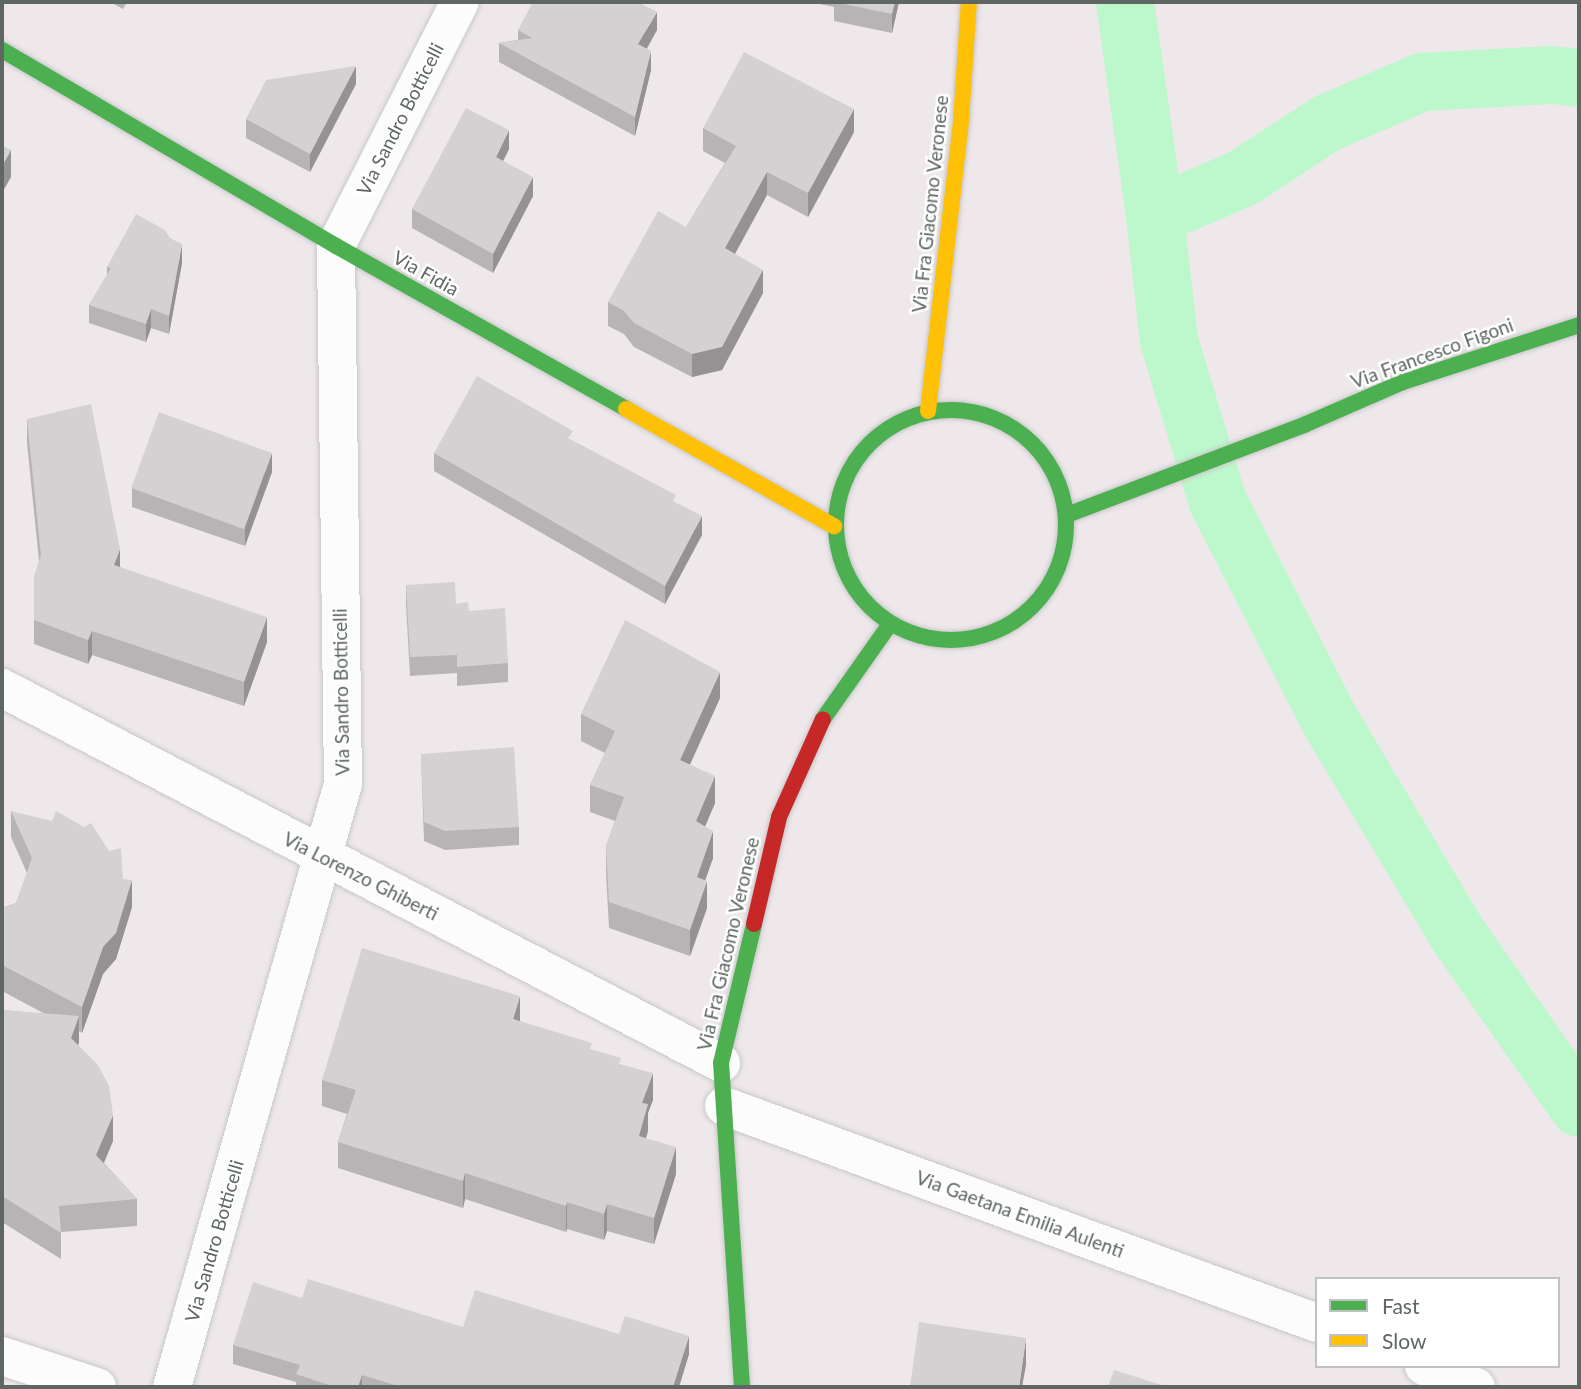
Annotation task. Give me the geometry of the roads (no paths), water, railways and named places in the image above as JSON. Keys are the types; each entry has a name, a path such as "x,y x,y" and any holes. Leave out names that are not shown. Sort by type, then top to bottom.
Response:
{"street":[{"name":"Via Sandro Botticelli","path":"172,1387 343,784 336,246 460,2"},
{"name":"Via Fra Giacomo Veronese","path":"928,411 961,121 969,2"},
{"name":"Via Fidia","path":"2,50 336,246 834,526"},
{"name":"Via Francesco Figoni","path":"1067,515 1134,492 1403,382 1579,325"},
{"path":"969,410 1007,423 1038,449 1058,480 1067,515 1064,551 1051,586 1028,613 996,632 960,641 924,638 890,624 862,600 842,566 834,526 841,486 860,451 891,425 928,411 969,410"},
{"name":"Via Fra Giacomo Veronese","path":"742,1387 721,1063 779,817 825,715 890,624"},
{"name":"Via Lorenzo Ghiberti","path":"2,688 721,1063"},
{"name":"Via Gaetana Emilia Aulenti","path":"724,1106 1315,1322"},
{"path":"2,1356 97,1387"},
{"path":"1429,1368 1476,1387"}],"waterway":[{"path":"1125,2 1155,216 1169,341 1218,502 1330,721 1458,935 1579,1108"},
{"path":"1155,216 1243,178 1327,123 1422,82 1552,75 1579,78"}]}
